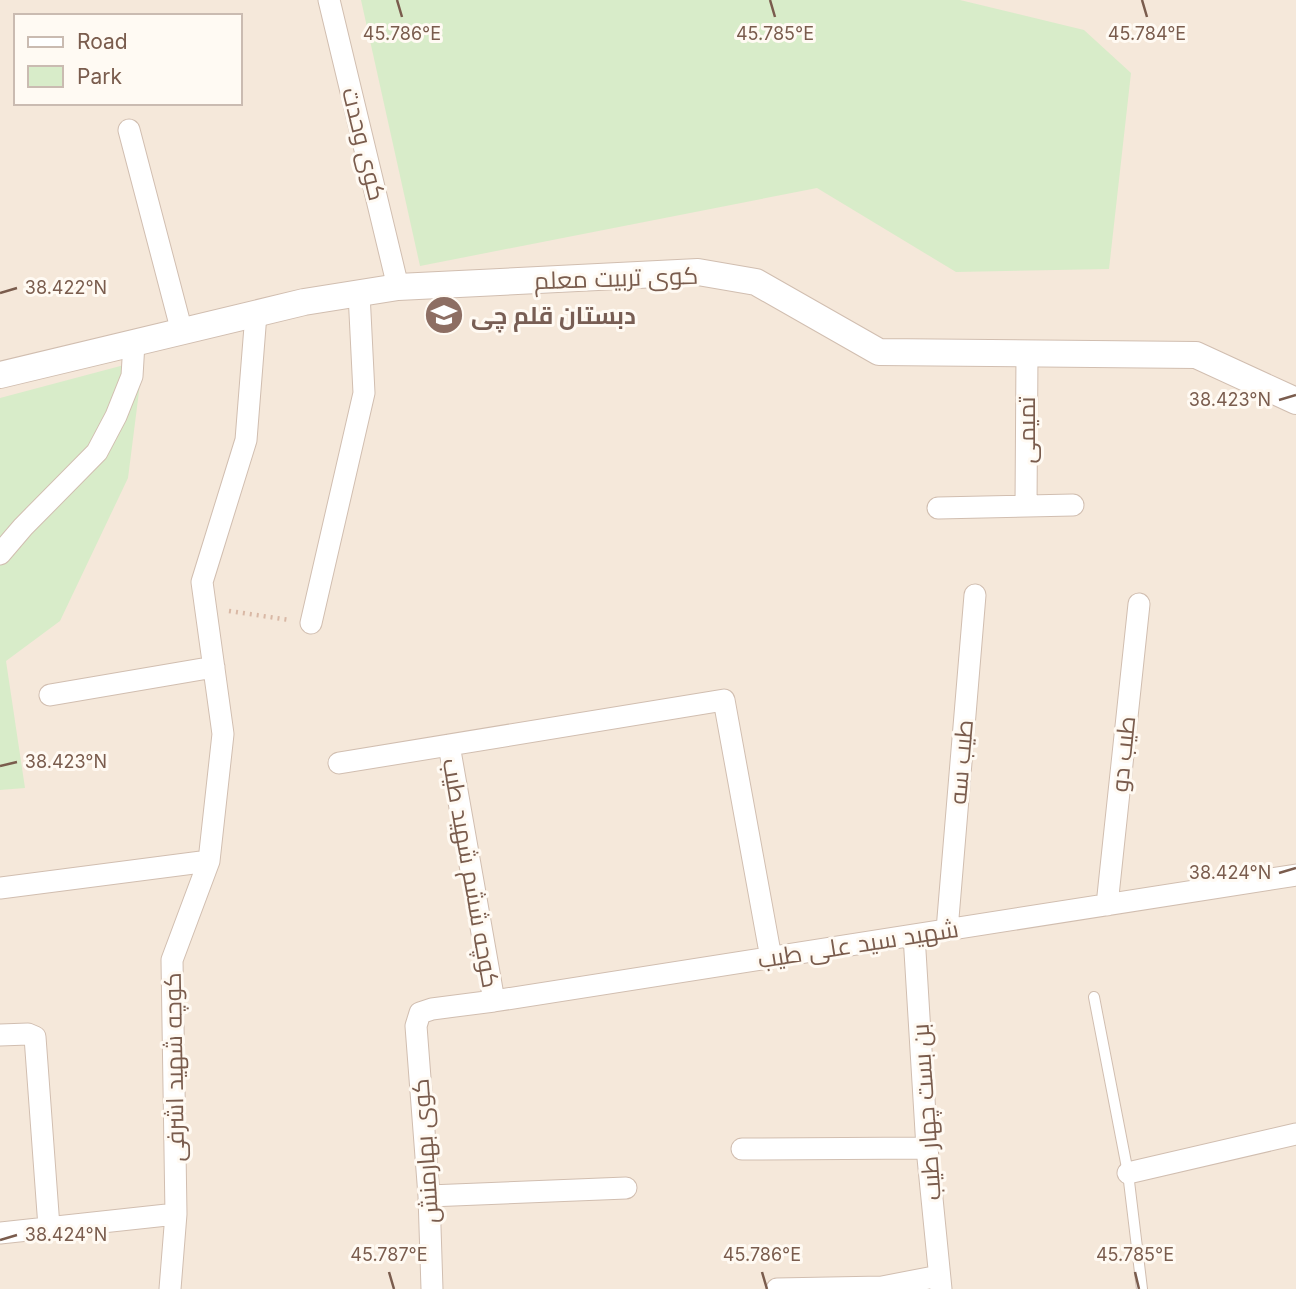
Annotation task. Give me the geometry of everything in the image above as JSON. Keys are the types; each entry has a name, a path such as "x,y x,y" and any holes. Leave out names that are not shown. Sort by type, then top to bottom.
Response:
{"street":[{"name":"کوی وحدت","path":"329,0 398,287"},
{"path":"129,130 182,332"},
{"name":"کوی تربیت معلم","path":"0,375 304,302 398,287 698,272 756,282 878,352 1196,355 1296,401"},
{"path":"311,623 364,393 359,293"},
{"name":"کوچه شهید اشرفی","path":"170,1289 176,1214 172,960 209,861 223,734 202,582 246,440 256,314"},
{"path":"0,554 97,452 116,416 132,376 134,343"},
{"name":"تمیمی","path":"1026,506 1027,354"},
{"path":"938,508 1073,505"},
{"name":"طیب سه","path":"947,930 975,595"},
{"name":"طیب دو","path":"1107,905 1139,604"},
{"path":"50,695 214,667"},
{"path":"339,764 724,700 771,958"},
{"name":"کوچه ششم شهید طیب","path":"449,745 494,1001"},
{"path":"0,888 209,861"},
{"name":"شهید سید علی طیب","path":"420,1013 1296,875"},
{"name":"بن بست چهار طیب","path":"914,935 927,1148 940,1283"},
{"name":"کوی بهارمنش","path":"420,1013 416,1026 429,1196 432,1289"},
{"path":"0,1035 28,1034 35,1037 49,1227"},
{"path":"1128,1173 1296,1134"},
{"path":"742,1149 927,1148"},
{"path":"429,1196 626,1188"},
{"path":"0,1233 176,1214"},
{"path":"778,1289 882,1288 940,1283"}],"lane":[{"path":"1094,998 1128,1173 1142,1289"}],"path":[{"path":"206,608 311,623"}],"shaded area":[{"path":"0,0 1296,0 1296,1289 0,1289"}],"green space":[{"path":"361,0 960,0 1084,30 1131,73 1109,269 956,272 817,188 420,266"},
{"path":"143,360 128,478 60,621 6,661 25,788 0,790 0,398"}],"place":[{"name":"دبستان قلم چی","path":"444,315"}]}
